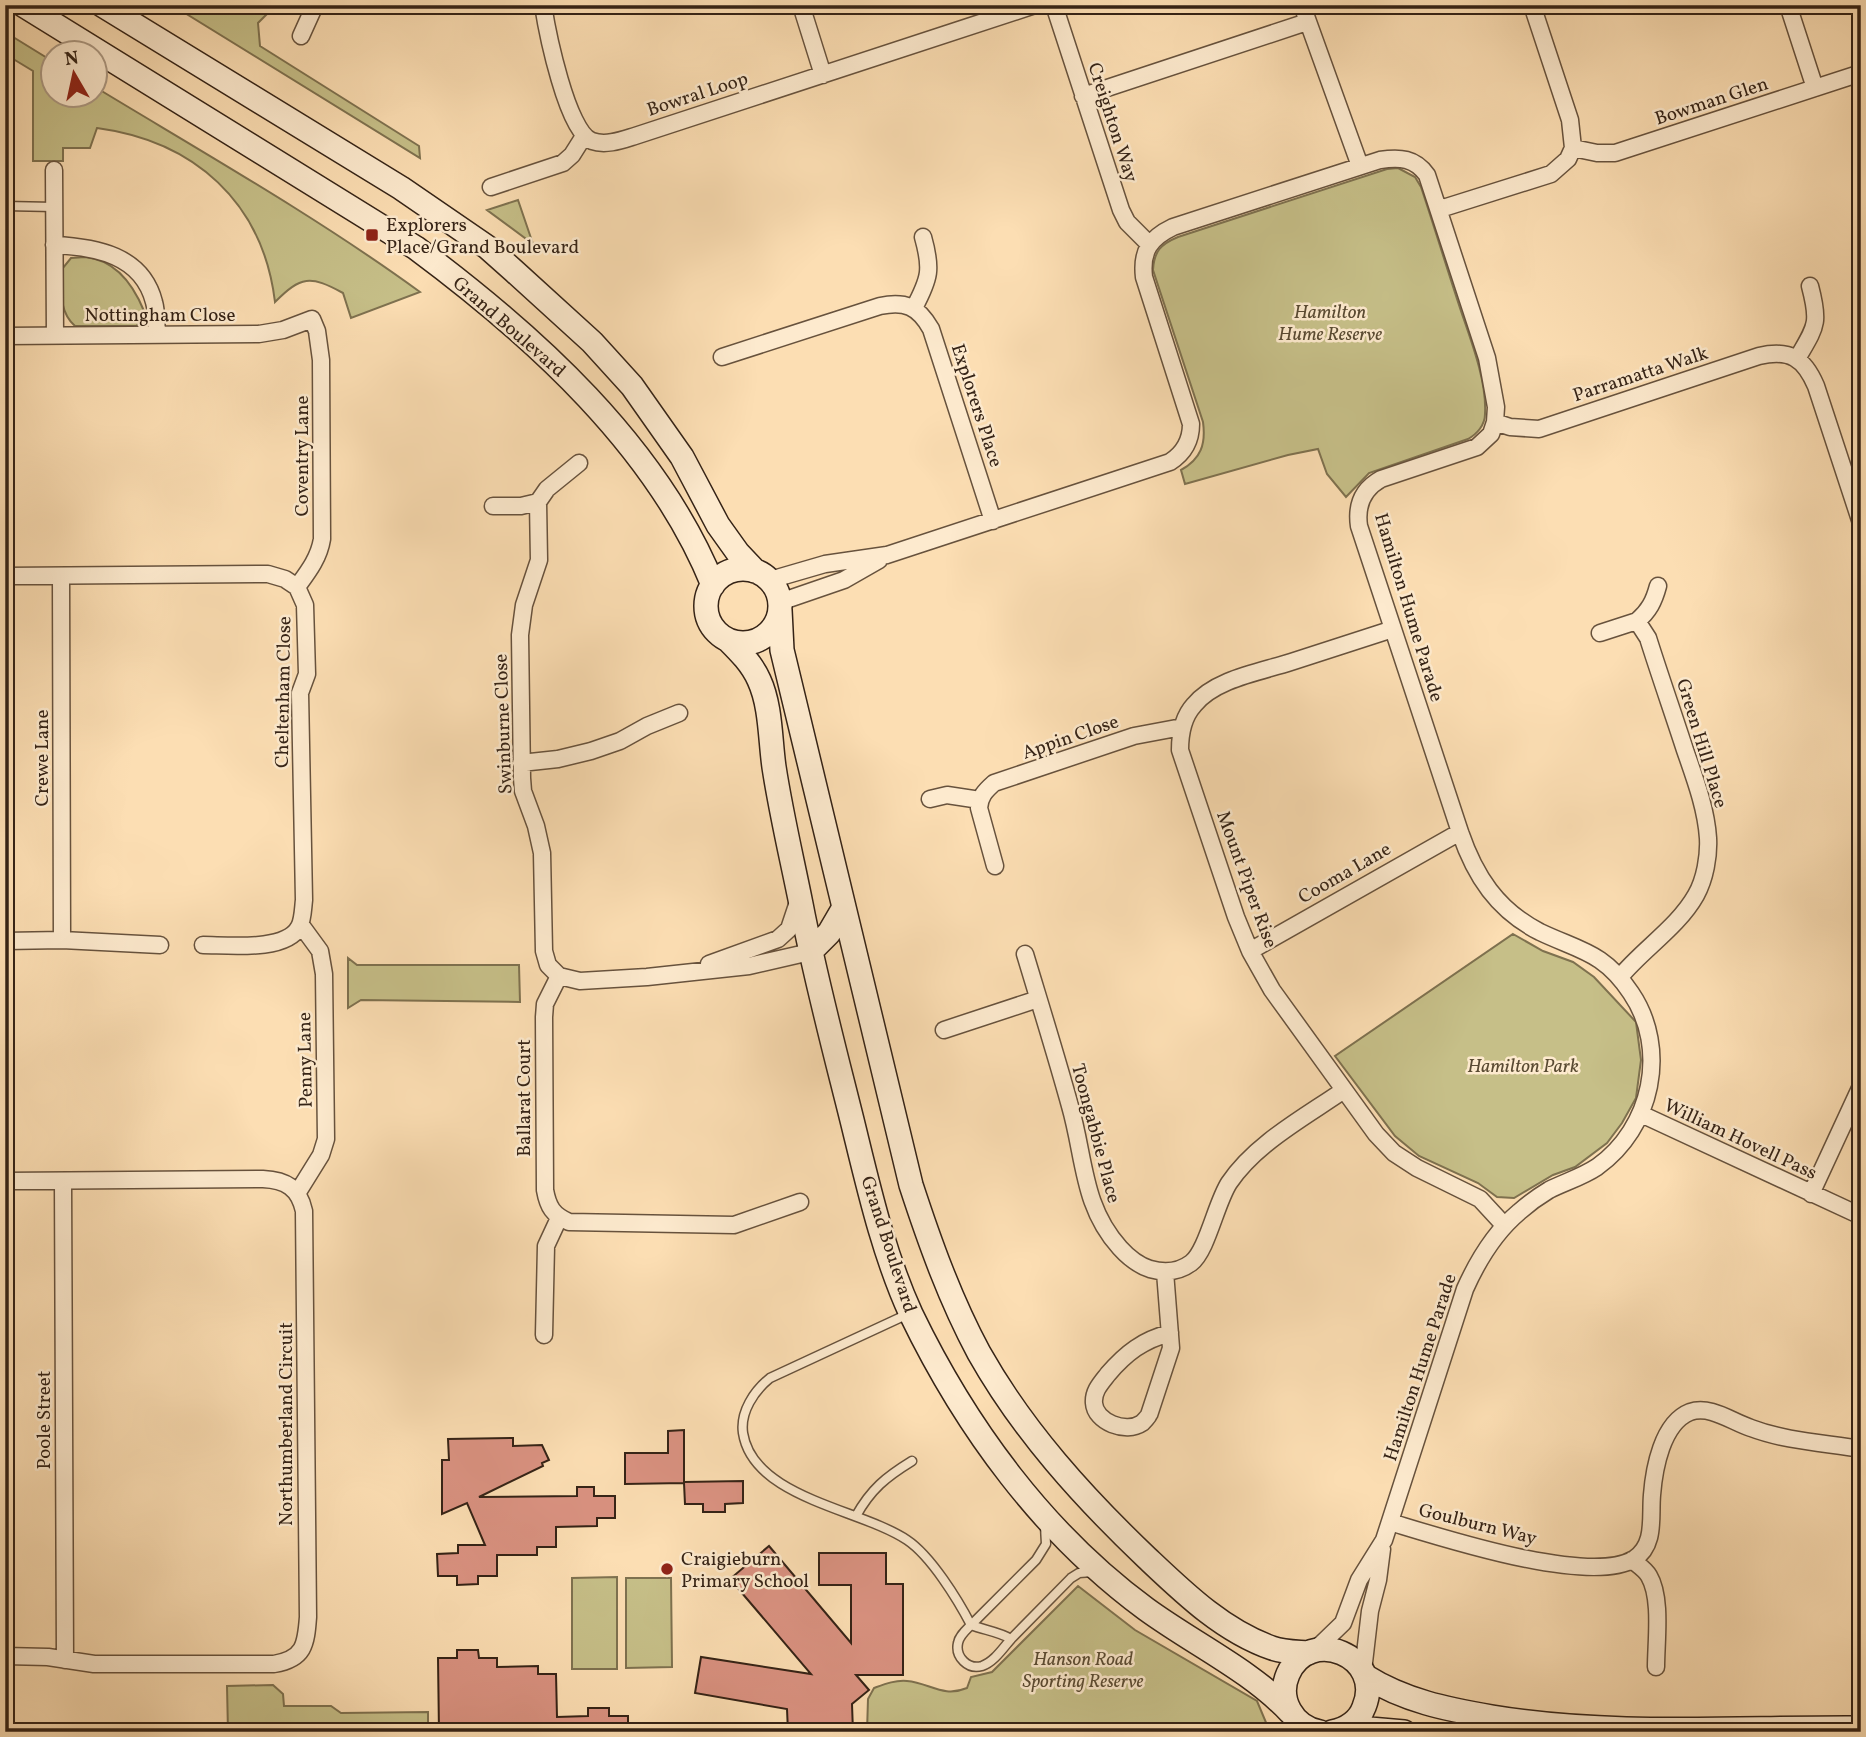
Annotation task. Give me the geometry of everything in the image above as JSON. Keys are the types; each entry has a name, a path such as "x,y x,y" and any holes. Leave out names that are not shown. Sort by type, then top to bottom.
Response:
{"street":[{"name":"Grand Boulevard","path":"23,5 416,248 521,331 568,377 641,463 682,521 713,584"},
{"path":"102,5 401,188 505,263 592,342 632,386 682,457 718,525 738,553 763,575 780,606"},
{"path":"301,36 316,5"},
{"path":"492,187 563,163 572,155 584,136 573,118 564,93 550,46 543,5"},
{"path":"801,5 823,75"},
{"name":"Bowral Loop","path":"584,136 593,141 617,141 1035,5"},
{"name":"Creighton Way","path":"1054,5 1121,210 1131,227 1149,244"},
{"path":"1302,5 1360,166"},
{"path":"1440,209 1551,174 1568,159 1573,148 1570,120 1532,5"},
{"path":"1788,5 1815,88"},
{"path":"1083,96 1307,22"},
{"name":"Bowman Glen","path":"1573,148 1597,153 1615,153 1861,73"},
{"path":"887,555 844,580 780,606 771,631 762,639 751,643 728,640 719,634 707,616 707,594 721,576 731,571 763,575 887,555 1170,462 1178,457 1189,441 1189,414 1144,276 1144,254 1149,244 1173,227 1360,166 1393,158 1413,162 1427,175 1488,358 1496,407 1495,422"},
{"path":"54,170 55,336"},
{"path":"722,357 880,306 906,303 914,307 928,283 930,273 923,237"},
{"path":"54,245 101,250 119,257 137,270 148,284 158,335"},
{"path":"1810,286 1817,322 1797,359 1810,371 1816,386 1861,523"},
{"name":"Explorers Place","path":"914,307 925,317 931,329 993,520"},
{"name":"Nottingham Close","path":"5,336 259,334 283,330 312,319"},
{"name":"Coventry Lane","path":"297,587 312,568 321,548 321,360 317,331 312,319"},
{"name":"Parramatta Walk","path":"1495,422 1522,429 1539,429 1759,356 1781,353 1797,359"},
{"name":"Hamilton Hume Parade","path":"1364,1674 1370,1611 1384,1540 1465,1289 1487,1247 1504,1226 1543,1195 1584,1175 1616,1150 1641,1114 1650,1083 1652,1055 1644,1018 1633,995 1620,977 1595,956 1518,919 1499,903 1482,883 1468,858 1359,526 1357,514 1360,503 1372,484 1477,447 1491,434 1495,422"},
{"path":"493,506 521,506 538,502 547,489 579,463"},
{"name":"Swinburne Close","path":"538,502 539,560 524,605 520,635 521,763 523,791 536,826 542,853 544,951 548,965 559,976"},
{"path":"5,576 268,574 285,579 297,587"},
{"name":"Crewe Lane","path":"61,576 62,940"},
{"path":"1600,633 1637,621 1648,612 1658,586"},
{"name":"Cheltenham Close","path":"297,587 305,605 307,674 300,692 304,900 300,925"},
{"name":"Grand Boulevard","path":"780,606 782,650 911,1185 934,1255 979,1353 1007,1398 1079,1490 1191,1598 1218,1620 1244,1636 1280,1651 1311,1652 1329,1649 1342,1652 1354,1660 1364,1674"},
{"name":"Green Hill Place","path":"1620,977 1633,961 1683,914 1697,894 1708,855 1705,815 1694,778 1648,638 1637,621"},
{"path":"1182,727 1194,704 1221,685 1393,629"},
{"name":"Grand Boulevard","path":"728,640 753,668 765,699 780,806 810,952 873,1203 911,1312 949,1386 978,1433 1040,1510 1099,1571 1146,1609 1264,1688 1292,1721 1320,1732"},
{"path":"521,763 558,759 590,751 620,741 679,713"},
{"name":"Appin Close","path":"980,800 994,783 1134,736 1182,727"},
{"name":"Mount Piper Rise","path":"1182,727 1181,750 1236,917 1250,951 1272,990 1358,1113 1394,1153 1417,1168 1480,1199 1504,1226"},
{"path":"930,800 947,795 980,800 980,816 995,866"},
{"name":"Cooma Lane","path":"1250,951 1460,832"},
{"path":"690,972 736,952 778,939 789,929 799,896"},
{"path":"559,976 580,981 609,981 749,966 810,952 829,933 844,909"},
{"path":"203,945 270,944 293,936 300,925"},
{"name":"Penny Lane","path":"298,1192 321,1154 326,1139 324,974 320,951 300,925"},
{"path":"5,941 62,940 160,946"},
{"name":"Toongabbie Place","path":"1025,954 1071,1109 1087,1189 1098,1219 1129,1258 1144,1267 1165,1272"},
{"name":"Ballarat Court","path":"559,976 545,1004 544,1030 545,1189 547,1202 559,1218"},
{"path":"944,1030 1038,999"},
{"path":"1811,1194 1861,1086"},
{"path":"1170,1333 1143,1342 1114,1367 1095,1394 1094,1402 1099,1416 1124,1427 1142,1423 1149,1415 1168,1360 1170,1333 1165,1272 1184,1267 1197,1257 1228,1184 1258,1150 1344,1090"},
{"name":"William Hovell Pass","path":"1641,1114 1861,1216"},
{"path":"5,1181 277,1180 290,1185 298,1192"},
{"name":"Poole Street","path":"63,1181 65,1660"},
{"name":"Northumberland Circuit","path":"5,1656 94,1664 274,1664 296,1658 303,1647 308,1617 304,1211 298,1192"},
{"path":"544,1335 545,1246 559,1218 569,1222 734,1225 800,1202"},
{"path":"1656,1667 1656,1601 1653,1584 1647,1572 1632,1560 1643,1552 1648,1540 1652,1526 1655,1469 1668,1433 1678,1419 1701,1410 1714,1412 1752,1429 1861,1448"},
{"name":"Goulburn Way","path":"1390,1522 1471,1547 1528,1559 1591,1566 1608,1566 1632,1560"},
{"name":"Hamilton Hume Parade","path":"1311,1652 1343,1623 1359,1580 1384,1540"},
{"path":"1292,1721 1284,1685 1297,1661 1311,1652"},
{"path":"1364,1674 1390,1692 1429,1704 1494,1717 1564,1726 1615,1729 1861,1728"},
{"path":"1337,1731 1356,1720 1367,1699 1364,1674"},
{"path":"1337,1731 1404,1732"}],"lane":[{"path":"5,206 54,206"},
{"path":"911,1312 770,1378 759,1387 748,1405 742,1426 747,1447 760,1469 821,1504 894,1532 919,1550 953,1594 971,1625 1011,1639"},
{"path":"856,1516 868,1495 879,1483 912,1461"},
{"path":"1040,1510 1047,1531 1046,1544 1037,1560 961,1636 957,1645 964,1663 974,1667 984,1665 1071,1578 1079,1573 1099,1571"}],"green space":[{"path":"172,5 276,5 258,23 260,46 419,146 420,158"},
{"path":"5,32 38,52 38,108 108,108 108,95 301,212 420,292 351,318 343,293 314,281 299,283 275,302 268,266 256,234 239,206 218,182 193,162 132,135 97,128 90,148 63,148 63,161 33,161 33,71 5,54"},
{"name":"Hamilton Hume Reserve","path":"1398,168 1415,177 1421,187 1474,350 1485,402 1485,418 1480,429 1468,439 1369,473 1346,497 1327,474 1318,449 1185,484 1181,470 1198,456 1201,450 1203,422 1153,270 1159,249 1178,237 1387,169"},
{"path":"518,200 533,244 487,210"},
{"path":"85,257 106,263 129,283 144,311 137,326 75,326 70,320 63,307 62,269 71,258"},
{"name":"Hamilton Park","path":"1513,934 1543,951 1573,962 1594,977 1636,1022 1641,1060 1636,1098 1607,1143 1575,1167 1553,1175 1514,1198 1497,1197 1478,1183 1419,1156 1395,1136 1335,1056"},
{"path":"348,958 357,965 519,965 520,1002 361,1000 348,1008"},
{"path":"617,1577 617,1669 572,1669 572,1578"},
{"path":"626,1578 671,1578 672,1667 626,1668"},
{"name":"Hanson Road Sporting Reserve","path":"1078,1586 1135,1630 1257,1701 1270,1732 867,1732 868,1699 874,1688 903,1681 944,1691 967,1688 971,1677 992,1672"},
{"path":"273,1685 283,1694 284,1706 331,1706 341,1713 428,1712 428,1732 228,1732 227,1686"}],"building":[{"path":"684,1430 684,1482 743,1481 743,1503 725,1504 725,1512 703,1512 703,1504 685,1504 684,1483 625,1484 625,1453 668,1453 668,1431"},
{"path":"513,1438 513,1446 542,1445 549,1460 542,1463 543,1466 479,1497 577,1496 577,1487 594,1487 594,1496 615,1496 615,1518 597,1518 597,1526 556,1527 556,1547 537,1547 537,1555 497,1555 497,1576 478,1576 478,1584 457,1585 457,1576 438,1576 437,1554 458,1553 458,1545 485,1545 467,1503 442,1514 442,1460 449,1460 448,1439"},
{"path":"769,1546 851,1643 851,1585 819,1585 819,1553 886,1553 886,1584 903,1584 903,1675 856,1675 869,1690 852,1704 853,1732 788,1732 787,1709 695,1693 701,1657 811,1674 730,1579"},
{"path":"457,1650 478,1650 479,1658 497,1658 497,1667 538,1666 538,1674 556,1674 557,1717 588,1716 588,1708 609,1708 609,1716 628,1716 628,1732 439,1732 438,1658 457,1658"}],"place":[{"name":"Explorers Place/Grand Boulevard","path":"372,235"},
{"name":"Craigieburn Primary School","path":"667,1569"}]}
